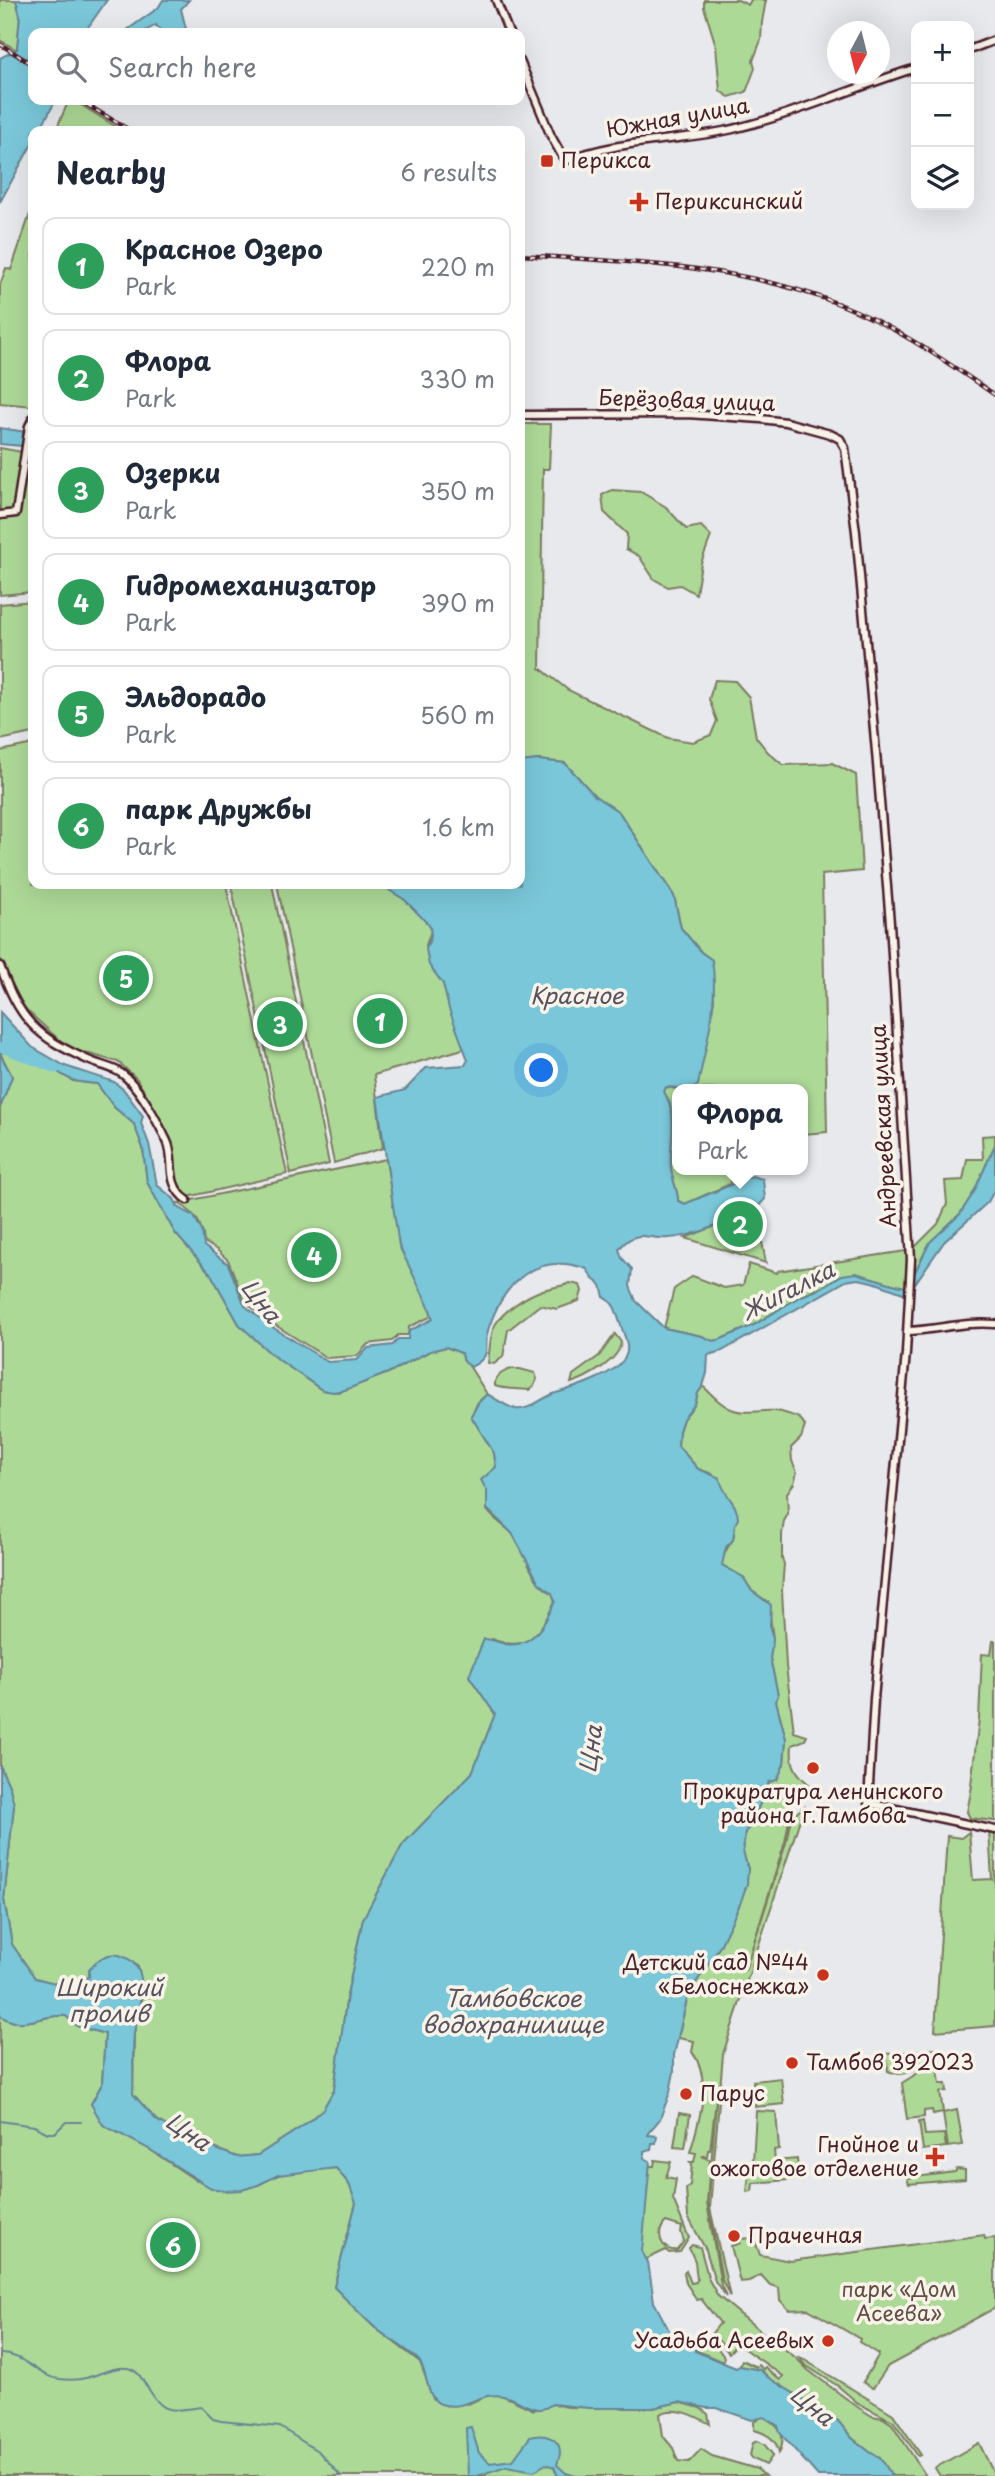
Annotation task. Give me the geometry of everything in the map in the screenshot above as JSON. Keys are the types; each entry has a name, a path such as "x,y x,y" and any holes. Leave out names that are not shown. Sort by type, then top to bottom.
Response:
{"street":[{"path":"496,0 507,28"},
{"path":"974,48 995,40"},
{"name":"Южная улица","path":"525,73 551,136 565,161 608,148 741,127 911,70"},
{"name":"Берёзовая улица","path":"525,415 687,414 761,419 786,422 830,434 840,439 845,448"},
{"path":"0,514 16,513 28,432"},
{"name":"Андреевская улица","path":"845,448 856,532 890,923 911,1259 874,1699 868,1803 995,1830"},
{"path":"0,966 11,997 26,1021 42,1036 90,1062 116,1069 144,1099 168,1143 170,1169 176,1186 187,1200"},
{"path":"907,1331 953,1325 995,1324"}],"green space":[{"path":"0,0 16,0 20,15 17,50 0,40"},
{"path":"704,0 738,0 748,5 751,0 766,0 761,40 753,61 755,68 746,92 729,97 720,91 716,46"},
{"path":"67,105 81,105 115,126 60,126"},
{"path":"28,220 28,406 0,403 0,285 6,268 11,270"},
{"path":"525,424 551,424 549,469 543,469 540,668 568,690 668,738 693,742 711,735 717,721 709,699 715,680 735,681 749,697 756,737 783,765 832,763 856,775 862,871 822,875 827,1132 808,1134 808,1084 698,1084 714,1000 712,960 701,952 681,928 674,896 619,812 595,796 565,763 538,760 525,763"},
{"path":"0,448 28,453 28,592 0,595"},
{"path":"612,490 641,492 666,507 686,529 701,526 711,536 701,563 696,594 680,585 668,587 654,579 639,556 626,549 627,534 604,512 602,495"},
{"path":"28,601 28,734 0,740 0,604"},
{"path":"28,745 28,889 227,889 287,1174 179,1199 164,1130 137,1079 118,1062 68,1048 11,996 0,959 0,751"},
{"path":"232,889 273,889 329,1164 291,1174"},
{"path":"278,889 393,889 430,922 431,931 426,945 429,961 439,973 466,1048 374,1075 383,1148 334,1163"},
{"path":"10,1050 28,1054 73,1081 97,1084 114,1107 134,1124 143,1148 147,1182 175,1233 211,1274 239,1324 272,1355 322,1390 339,1392 388,1373 430,1351 446,1347 461,1353 487,1394 478,1402 471,1416 494,1453 496,1467 489,1482 487,1510 515,1537 534,1576 552,1593 555,1601 539,1631 524,1642 515,1644 492,1639 469,1676 495,1714 472,1773 403,1844 363,1919 347,1995 334,2090 323,2109 303,2126 258,2155 237,2157 192,2140 156,2120 133,2094 134,2033 142,1995 138,1967 131,1961 119,1955 89,1977 67,1987 35,1978 12,1945 4,1900 14,1805 0,1766 0,1108 12,1076 0,1053"},
{"path":"666,1087 672,1088 672,1119 669,1101 664,1092"},
{"path":"995,1135 995,1145 974,1192 960,1214 930,1242 905,1287 856,1273 799,1297 754,1325 719,1340 713,1341 664,1328 674,1289 693,1276 724,1288 743,1285 749,1264 777,1273 912,1250 938,1224 947,1204 945,1181 963,1180 967,1159 983,1159 982,1136"},
{"path":"386,1159 393,1205 432,1316 409,1327 408,1335 398,1335 392,1341 368,1344 357,1356 327,1358 269,1321 245,1302 228,1260 204,1242 197,1219 178,1203"},
{"path":"672,1175 730,1175 730,1184 685,1204 678,1201"},
{"path":"756,1210 766,1263 685,1238"},
{"path":"570,1283 580,1285 582,1291 579,1301 557,1309 540,1305 508,1330 503,1357 494,1364 488,1363 493,1329 504,1314 537,1292"},
{"path":"615,1334 621,1342 609,1362 594,1373 571,1383 573,1375 599,1356"},
{"path":"512,1369 535,1373 537,1379 534,1386 529,1390 495,1386 498,1377"},
{"path":"703,1386 721,1403 734,1410 781,1412 798,1418 805,1426 801,1438 791,1448 792,1461 797,1472 787,1493 788,1514 782,1534 782,1590 786,1666 794,1732 807,1736 805,1740 792,1745 792,1758 795,1768 810,1785 811,1791 791,1788 785,1842 745,1971 786,1843 791,1817 804,1807 723,2054 710,2208 730,2297 722,2280 708,2202 717,2092 710,2150 707,2156 702,2156 710,2160 707,2203 721,2285 726,2297 715,2281 706,2250 688,2217 686,2188 690,2185 690,2162 694,2162 696,2153 690,2152 700,2114 703,2087 702,2075 692,2052 694,2041 678,2038 688,1995 720,1946 748,1869 743,1852 745,1832 751,1825 769,1782 777,1780 784,1764 786,1739 776,1701 778,1695 770,1658 773,1638 768,1602 752,1591 743,1577 722,1565 734,1534 729,1507 713,1474 698,1469 678,1446 683,1419 695,1404"},
{"path":"993,1641 995,1821 970,1818 967,1812 979,1719 982,1654 991,1655"},
{"path":"989,1831 995,1832 995,2026 935,2031 947,1836 961,1838 969,1832 973,1880 992,1879"},
{"path":"0,2015 15,2022 66,2016 77,2026 105,2034 102,2084 91,2104 149,2149 197,2181 258,2185 294,2171 336,2168 349,2184 356,2203 334,2287 374,2327 420,2362 433,2398 468,2404 490,2394 504,2396 534,2410 552,2404 568,2407 653,2408 679,2402 700,2408 708,2414 710,2424 679,2411 660,2414 663,2436 673,2448 678,2461 689,2462 701,2449 712,2456 757,2469 765,2476 0,2476"},
{"path":"935,2049 940,2084 946,2084 947,2091 940,2092 943,2112 933,2114 932,2110 924,2111 924,2117 907,2119 902,2083 929,2066 927,2062 908,2072 893,2073 888,2071 886,2054"},
{"path":"781,2078 784,2104 755,2107 753,2081"},
{"path":"957,2110 963,2145 948,2147 943,2113"},
{"path":"756,2111 776,2112 779,2149 774,2150 775,2161 797,2159 799,2179 753,2183 752,2191 747,2192 753,2163"},
{"path":"679,2113 690,2115 685,2148 674,2147"},
{"path":"923,2121 925,2135 944,2134 946,2147 923,2150 919,2122"},
{"path":"655,2160 671,2162 666,2177 676,2179 673,2199 689,2238 680,2252 669,2253 666,2250 645,2260 641,2252 649,2166 654,2166","holes":["666,2222 682,2227 684,2241 677,2250 667,2248 660,2235 663,2226"]},
{"path":"957,2169 965,2170 965,2179 909,2184 907,2178 955,2172"},
{"name":"парк «Дом Асеева»","path":"984,2235 985,2239 995,2238 995,2308 888,2366 873,2388 863,2382 879,2354 859,2342 860,2339 808,2309 789,2310 780,2300 779,2288 770,2285 761,2275 740,2282 731,2246 740,2243 739,2239 754,2238 760,2255 790,2261"},
{"path":"692,2245 700,2247 709,2280 718,2296 859,2408 892,2424 926,2476 892,2476 880,2457 852,2438 838,2421 762,2371 739,2366 742,2360 756,2367 765,2367 780,2380 783,2376 737,2344 729,2353 712,2333 720,2323 701,2299 697,2300 686,2283 686,2270 691,2283 697,2280 695,2261 689,2248"},
{"path":"709,2336 724,2357 723,2362 695,2350"},
{"path":"798,2356 893,2414 921,2455 918,2456 893,2421 859,2404 838,2386 805,2365"},
{"path":"763,2416 780,2431 782,2447 779,2453 770,2438 754,2430 754,2422"},
{"path":"757,2441 764,2444 773,2455 766,2465 750,2455 753,2443"},
{"path":"979,2443 995,2476 940,2476 935,2468"}],"water":[{"path":"16,0 107,0 87,28 28,28 28,105 53,105 42,126 28,126 28,151 0,202 0,58 17,49 20,15"},
{"path":"163,0 189,0 181,9 186,28 158,28 156,25 151,28 130,28 158,8"},
{"path":"0,428 28,432 28,447 0,444"},
{"name":"Тамбовское водохранилище","path":"525,761 565,763 595,796 619,812 674,896 681,928 701,952 712,960 713,1007 698,1084 672,1084 672,1087 666,1087 664,1092 669,1101 672,1119 672,1175 678,1201 685,1204 752,1176 763,1179 765,1199 758,1207 692,1234 669,1238 637,1236 625,1242 619,1249 622,1258 632,1269 630,1286 636,1301 664,1328 713,1341 719,1340 754,1325 799,1297 842,1275 856,1273 905,1287 930,1242 960,1214 974,1192 995,1145 995,1189 988,1202 944,1242 909,1292 903,1293 858,1279 846,1281 722,1351 708,1355 703,1386 695,1404 683,1419 679,1431 678,1446 698,1469 720,1478 737,1513 733,1540 726,1547 722,1565 743,1577 752,1591 771,1605 770,1628 773,1638 770,1658 778,1695 776,1701 786,1739 784,1764 777,1780 769,1782 751,1825 745,1832 743,1852 748,1869 747,1884 740,1904 720,1946 688,1995 674,2055 670,2092 660,2119 648,2133 657,2136 651,2149 644,2151 644,2158 650,2161 642,2252 648,2262 654,2302 671,2334 685,2338 695,2345 695,2351 736,2368 739,2366 760,2370 838,2421 852,2438 880,2457 892,2476 818,2476 780,2433 778,2426 764,2417 752,2420 717,2408 679,2402 653,2408 589,2408 552,2404 540,2409 495,2395 465,2404 441,2404 430,2392 420,2362 371,2324 334,2287 356,2203 349,2184 336,2168 278,2175 242,2190 224,2191 211,2188 149,2149 103,2125 91,2104 102,2084 105,2034 77,2026 66,2016 15,2022 0,2015 0,1766 14,1805 4,1900 12,1944 35,1978 67,1986 89,1977 89,1969 108,1955 122,1956 132,1962 138,1970 142,1990 134,2034 133,2094 156,2120 192,2140 237,2157 258,2155 303,2126 323,2109 334,2090 347,1995 363,1919 403,1844 472,1773 495,1714 469,1676 484,1639 505,1644 523,1642 537,1633 555,1601 552,1593 539,1583 512,1533 487,1509 487,1491 481,1480 496,1467 494,1453 471,1416 487,1394 508,1406 521,1409 595,1379 622,1362 627,1347 615,1308 604,1297 601,1285 587,1269 569,1264 553,1264 538,1267 525,1274 504,1296 489,1327 486,1354 471,1367 464,1361 461,1353 446,1347 430,1351 388,1373 345,1390 322,1390 272,1355 239,1324 211,1274 175,1233 147,1182 143,1148 134,1124 114,1107 97,1084 70,1079 28,1054 10,1051 0,1053 0,1012 32,1047 65,1066 114,1082 124,1090 143,1116 141,1123 149,1144 157,1185 174,1199 178,1207 194,1216 202,1231 204,1246 228,1264 245,1306 269,1325 328,1362 357,1360 368,1348 393,1345 398,1339 408,1339 409,1331 433,1319 399,1246 377,1097 405,1090 426,1068 465,1065 468,1060 449,1009 443,984 429,965 426,949 431,936 430,926 405,900 388,889 525,889"},
{"path":"0,1054 12,1076 0,1108"},
{"path":"471,2427 479,2453 490,2463 513,2460 530,2437 545,2436 554,2440 560,2448 557,2465 566,2473 576,2476 558,2476 554,2467 546,2464 534,2471 506,2466 477,2476 468,2476 466,2428"}],"waterway":[{"name":"Цна","path":"0,1047 56,1069"},
{"path":"0,2121 34,2126 48,2133 55,2133 66,2122 81,2122"},
{"path":"0,2354 16,2357 43,2374 59,2379 83,2379 110,2370 128,2368 139,2375 156,2400 166,2408 179,2410 201,2407 213,2419 280,2427 319,2452 341,2476"}],"railway":[{"path":"0,44 28,62"},
{"path":"87,105 123,126"},
{"path":"525,255 682,267 761,280 800,291 839,304 880,323 920,345 995,395"}],"place":[{"name":"Перикса","path":"547,161"},
{"name":"Периксинский","path":"639,202"},
{"name":"Эльдорадо","path":"126,978"},
{"name":"Красное Озеро","path":"380,1021"},
{"name":"Озерки","path":"280,1024"},
{"name":"Флора","path":"740,1224"},
{"name":"Гидромеханизатор","path":"314,1255"},
{"name":"Прокуратура ленинского района г.Тамбова","path":"813,1768"},
{"name":"Детский сад №44 «Белоснежка»","path":"823,1975"},
{"name":"Тамбов 392023","path":"792,2063"},
{"name":"Парус","path":"686,2094"},
{"name":"Гнойное и ожоговое отделение","path":"935,2157"},
{"name":"Прачечная","path":"734,2236"},
{"name":"парк Дружбы","path":"173,2245"},
{"name":"Усадьба Асеевых","path":"828,2341"}],"water label":[{"name":"Красное","path":"577,996"},
{"name":"Жигалка","path":"788,1291"},
{"name":"Широкий пролив","path":"109,2001"}]}
